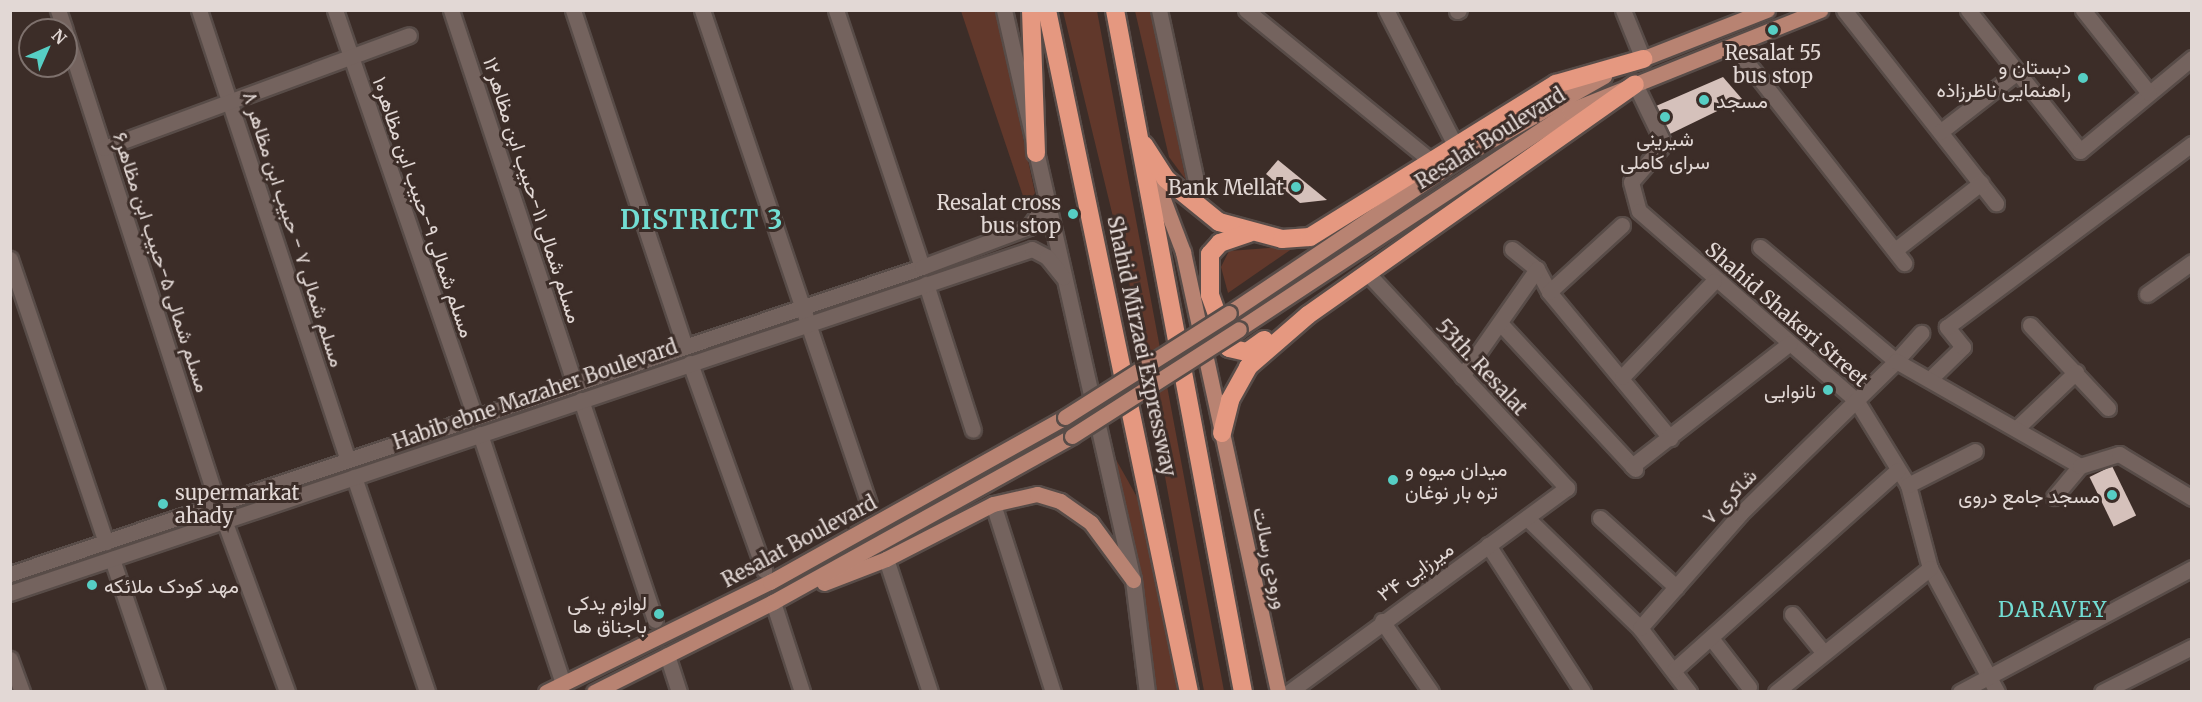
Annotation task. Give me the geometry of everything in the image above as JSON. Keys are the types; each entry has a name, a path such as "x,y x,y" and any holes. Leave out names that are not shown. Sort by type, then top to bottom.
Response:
{"highway":[{"path":"1031,10 1036,153"},
{"name":"Shahid Mirzaei Expressway","path":"1047,10 1189,692"},
{"name":"Shahid Mirzaei Expressway","path":"1115,10 1243,692"},
{"path":"1635,84 1308,315 1247,352 1229,348 1210,295 1210,254 1220,243 1249,233 1310,237 1556,84 1643,59"},
{"path":"1140,140 1191,204 1249,233"},
{"path":"1222,433 1230,400 1248,367 1308,315"}],"main road":[{"name":"Resalat Boulevard","path":"546,692 770,582 1065,417 1229,313 1465,155 1561,97 1643,59 1767,10"},
{"name":"Resalat Boulevard","path":"594,692 773,602 1072,436 1239,329 1569,111 1820,10"},
{"name":"ورودی رسالت","path":"1140,140 1183,252 1278,692"},
{"path":"773,602 886,559 993,504 1020,495 1060,501 1103,534 1133,580"}],"street":[{"name":"مسلم شمالی ۷ - حبیب ابن مظاهر ۸","path":"199,10 348,460"},
{"name":"مسلم شمالی ۹-حبیب ابن مظاهر۱۰","path":"335,10 475,417"},
{"name":"مسلم شمالی ۱۱-حبیب ابن مظاهر۱۲","path":"451,10 575,384"},
{"path":"573,10 685,347"},
{"path":"702,10 869,504"},
{"path":"836,10 922,267"},
{"path":"1004,10 1046,206 1133,580 1147,692"},
{"path":"1159,10 1195,177"},
{"path":"1246,10 1431,161"},
{"path":"1386,10 1455,145"},
{"path":"1623,10 1643,59"},
{"path":"1844,10 1996,203"},
{"path":"1968,10 2080,151 2192,58"},
{"path":"2083,10 2149,93"},
{"path":"104,148 349,54 410,35"},
{"path":"1734,46 1904,263"},
{"name":"مسلم شمالی ۵-حبیب ابن مظاهر۶","path":"78,71 218,504 287,692"},
{"path":"1940,132 2017,72"},
{"name":"Shahid Shakeri Street","path":"1635,84 1664,144 1631,182 1632,197 1714,281 1856,400 1908,485 1930,568 1997,692"},
{"path":"1930,379 1963,347 1947,327 2050,245 2192,144"},
{"path":"1895,250 1981,183"},
{"path":"1046,206 1029,227 1036,237 1032,249 1047,257 1063,277"},
{"path":"1549,292 1622,225"},
{"name":"Habib ebne Mazaher Boulevard","path":"10,574 922,267 1029,227"},
{"path":"1760,247 1896,361 2019,427 2080,466"},
{"name":"Habib ebne Mazaher Boulevard","path":"10,593 1032,249"},
{"path":"1512,249 1537,269 1549,292 1622,377 1670,438"},
{"path":"10,259 106,542"},
{"path":"2147,294 2191,263"},
{"path":"1462,376 1537,269"},
{"name":"53th. Resalat","path":"1367,273 1567,488"},
{"path":"1622,377 1714,281"},
{"path":"926,284 973,430"},
{"path":"1500,323 1633,468 1790,343"},
{"path":"2030,325 2108,408"},
{"name":"شاکری ۷","path":"1640,628 1740,514 1896,361 1921,333"},
{"path":"690,363 764,570"},
{"path":"2019,427 2076,372"},
{"path":"581,400 655,620"},
{"path":"480,434 563,683"},
{"path":"1908,485 1975,451"},
{"path":"2054,497 2080,466 2120,454 2192,498"},
{"path":"1674,670 1898,470"},
{"path":"354,477 427,692"},
{"name":"میرزایی ۳۴","path":"1289,692 1382,621 1567,488"},
{"path":"993,504 1053,692"},
{"path":"1527,518 1640,628 1689,692"},
{"path":"1600,518 1676,587"},
{"path":"1488,546 1583,692"},
{"path":"112,559 157,692"},
{"path":"886,559 930,692"},
{"path":"1776,692 1930,568"},
{"path":"1960,692 1988,673 2192,568"},
{"path":"773,602 802,692"},
{"path":"1792,614 1824,653"},
{"path":"1382,621 1431,692"},
{"path":"1711,638 1749,687"},
{"path":"2102,692 2192,647"},
{"path":"667,655 680,692"},
{"path":"10,659 22,692"}],"shaded area":[{"path":"961,11 996,11 1035,193 1026,205"},
{"path":"1063,11 1097,11 1224,691 1204,691 1132,295"},
{"path":"1135,11 1151,11 1186,180 1169,157"},
{"path":"1296,246 1228,293 1221,267 1229,251"},
{"path":"1114,456 1146,513 1179,691 1155,691"}],"building":[{"name":"مسجد","path":"1723,77 1742,99 1670,134 1656,106"},
{"name":"Bank Mellat","path":"1278,160 1327,200 1300,203 1266,174"},
{"name":"مسجد جامع دروی","path":"2112,466 2136,515 2114,526 2090,477"}],"place":[{"name":"Resalat 55 bus stop","path":"1773,30"},
{"name":"دبستان و راهنمایی ناظرزاذه","path":"2083,78"},
{"name":"مسجد","path":"1704,100"},
{"name":"شیرینی سرای کاملی","path":"1665,117"},
{"name":"Bank Mellat","path":"1296,187"},
{"name":"Resalat cross bus stop","path":"1073,214"},
{"name":"نانوایی","path":"1828,390"},
{"name":"میدان میوه و تره بار نوغان","path":"1393,480"},
{"name":"مسجد جامع دروی","path":"2112,495"},
{"name":"supermarkat ahady","path":"163,504"},
{"name":"مهد کودک ملائکه","path":"92,585"},
{"name":"لوازم یدکی باجناق ها","path":"659,614"}],"district":[{"name":"DISTRICT 3","path":"702,220"},
{"name":"DARAVEY","path":"2053,610"}]}
